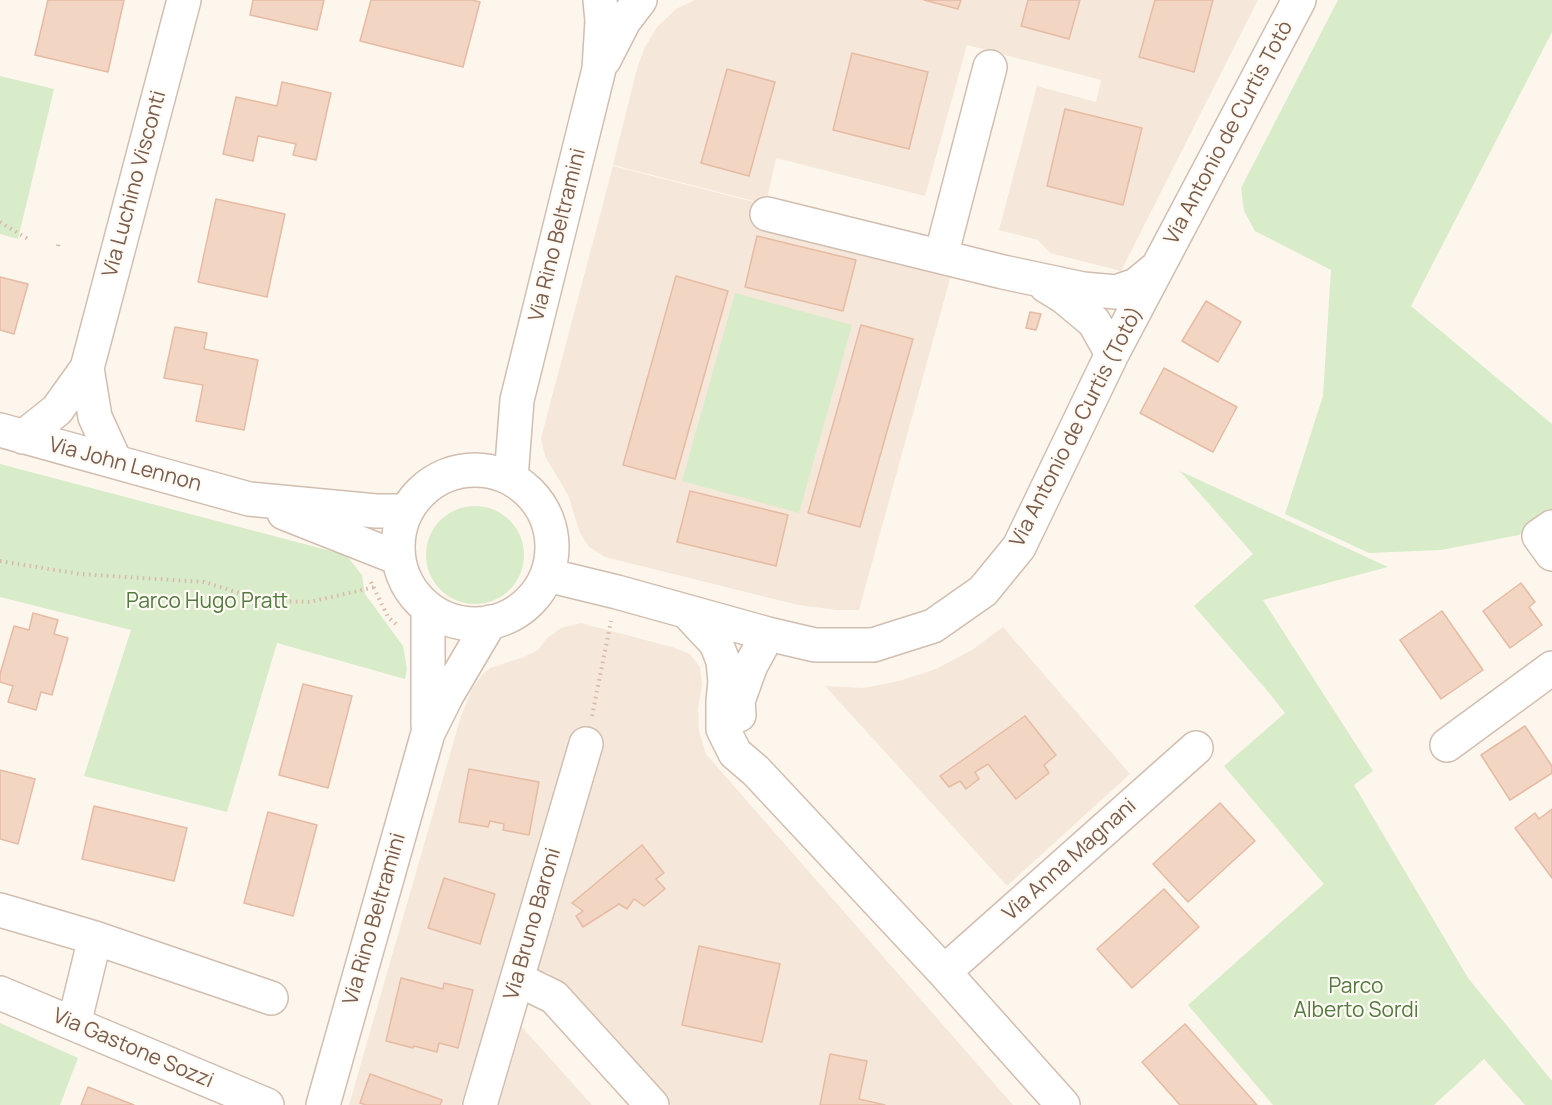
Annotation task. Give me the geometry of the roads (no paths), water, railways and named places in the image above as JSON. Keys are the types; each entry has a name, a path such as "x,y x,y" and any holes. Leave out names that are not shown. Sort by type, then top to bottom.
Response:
{"street":[{"name":"Via Luchino Visconti","path":"11,433 57,410 87,368 183,0"},
{"name":"Via Rino Beltramini","path":"511,478 517,400 599,69 602,21 600,0"},
{"name":"Via Rino Beltramini","path":"599,69 624,21 640,0"},
{"name":"Via Antonio de Curtis Totò","path":"1160,266 1299,0"},
{"path":"942,256 990,66"},
{"path":"767,214 1083,290 1116,292 1136,285 1160,266"},
{"name":"Via Antonio de Curtis (Totò)","path":"547,575 815,645 873,645 933,626 983,591 1019,547 1119,342 1160,266"},
{"path":"1031,278 1064,297 1119,342"},
{"path":"1083,290 1107,309 1119,342"},
{"name":"Via Luchino Visconti","path":"87,368 95,417 115,461"},
{"name":"Via Rino Beltramini","path":"474,470 517,400"},
{"name":"Via John Lennon","path":"11,433 249,499 398,558"},
{"path":"483,469 511,478 526,487 542,506 551,528 553,552 547,575 534,597 514,613 490,622 466,625 453,622 420,602 406,582 398,558 406,511 420,492 438,478 460,471 483,469"},
{"name":"Via John Lennon","path":"249,499 376,511 406,511"},
{"path":"1552,527 1539,536 1552,554"},
{"name":"Via Rino Beltramini","path":"428,608 428,733"},
{"path":"687,612 716,643 723,661 725,681 723,729 735,753 756,771 944,972 1063,1105"},
{"name":"Via Rino Beltramini","path":"323,1105 428,733 447,695 490,622"},
{"path":"756,771 741,738 738,701 751,664 768,634"},
{"path":"1447,745 1552,668"},
{"name":"Via Bruno Baroni","path":"480,1105 586,744"},
{"name":"Via Anna Magnani","path":"944,972 1196,748"},
{"path":"0,910 95,938 271,998"},
{"path":"74,1024 95,938"},
{"path":"517,979 554,997 652,1105"},
{"name":"Via Gastone Sozzi","path":"0,993 267,1105"}],"park label":[{"name":"Parco Hugo Pratt","path":"207,602"},
{"name":"Parco Alberto Sordi","path":"1356,999"}]}
